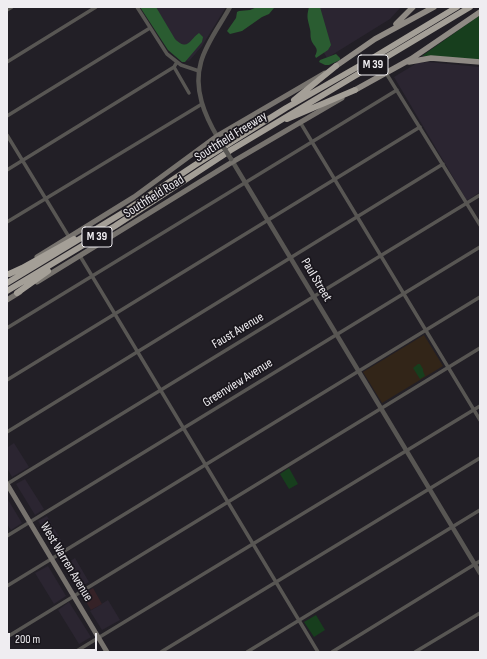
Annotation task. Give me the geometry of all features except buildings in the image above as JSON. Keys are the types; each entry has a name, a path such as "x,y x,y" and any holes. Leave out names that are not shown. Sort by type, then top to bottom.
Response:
{"highway":[{"name":"Southfield Freeway","path":"7,283 106,223 286,108 457,7"},
{"name":"Southfield Freeway","path":"7,291 98,236 230,150 470,7"},
{"path":"286,108 336,66"},
{"path":"276,123 355,90"},
{"path":"8,274 106,223"},
{"path":"17,293 98,236"}],"main road":[{"path":"336,66 394,26 413,7"},
{"path":"375,39 434,7"},
{"path":"355,90 400,65 480,12"},
{"path":"400,65 431,58 480,62"},
{"name":"Southfield Road","path":"8,274 134,197 218,138 336,66"},
{"name":"Southfield Road","path":"7,300 80,256 232,160 355,90"},
{"name":"West Warren Avenue","path":"7,484 107,652"}],"street":[{"path":"7,10 12,7"},
{"path":"7,62 96,7"},
{"path":"137,7 168,54 177,62 199,71"},
{"name":"Paul Street","path":"230,7 200,62 199,87 202,104 207,119 480,572"},
{"path":"7,116 150,28"},
{"path":"7,170 174,68 177,62"},
{"path":"174,68 189,93"},
{"path":"386,72 480,225"},
{"path":"7,328 397,90"},
{"path":"7,222 202,104"},
{"path":"300,122 480,420"},
{"path":"7,380 420,127"},
{"path":"7,135 69,237"},
{"path":"7,432 443,164"},
{"name":"Faust Avenue","path":"7,484 480,195"},
{"name":"Greenview Avenue","path":"7,536 480,247"},
{"path":"80,256 318,652"},
{"path":"7,586 480,297"},
{"path":"7,636 480,348"},
{"path":"75,652 480,406"},
{"path":"161,652 480,458"},
{"path":"247,652 480,510"},
{"path":"332,652 480,561"},
{"path":"415,652 480,612"}],"shaded area":[{"path":"144,7 226,7 202,46 189,61 181,59"},
{"path":"314,7 401,7 390,19 327,58 323,51"},
{"path":"428,62 480,67 480,192 468,200 394,77 417,63"},
{"path":"424,335 443,366 382,403 363,372"},
{"path":"14,443 29,467 12,477 7,468 7,445 8,447"},
{"path":"25,479 44,509 35,515 16,484"},
{"path":"7,498 22,523 11,530 7,524"},
{"path":"47,516 65,547 57,552 38,521"},
{"path":"75,558 89,582 78,588 64,565"},
{"path":"48,566 66,596 54,604 35,573"},
{"path":"93,588 102,604 91,610 82,595"},
{"path":"108,600 120,620 102,630 90,611"},
{"path":"69,602 91,637 79,644 58,610"}],"green space":[{"path":"140,7 156,7 175,39 179,43 188,43 199,33 203,37 202,42 185,62 182,62 168,50"},
{"path":"257,7 274,8 269,14 242,31 230,34 227,31 236,18 237,12 250,10"},
{"path":"309,7 320,7 331,45 328,50 316,58 315,56 317,51 311,39 308,18"},
{"path":"480,15 480,60 422,56"},
{"path":"336,54 340,60 329,65 319,62 320,60"},
{"path":"420,364 423,369 425,376 420,379 413,368"},
{"path":"289,468 298,484 289,489 280,474"},
{"path":"316,615 325,630 314,637 304,622"}]}
